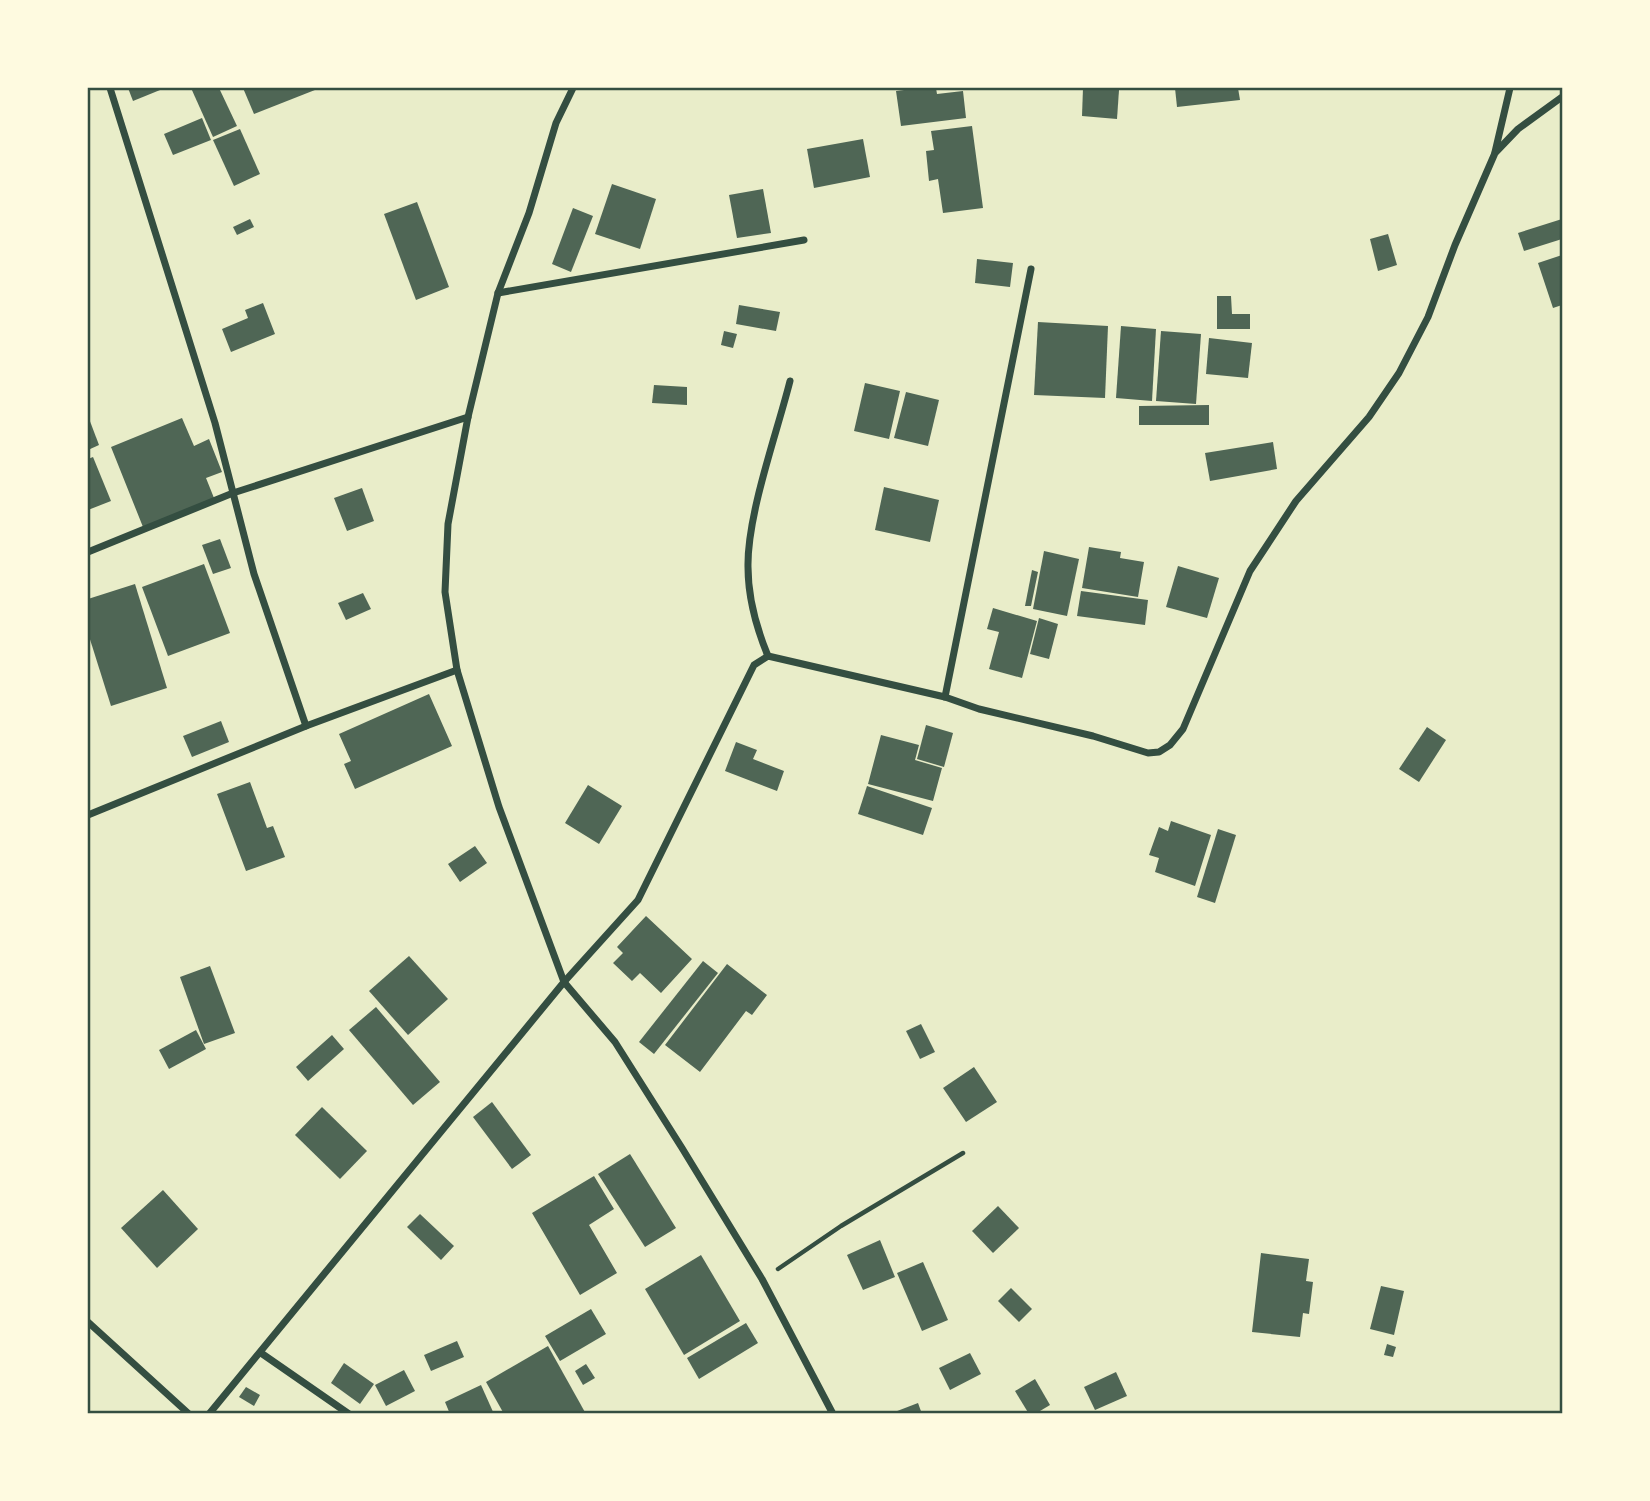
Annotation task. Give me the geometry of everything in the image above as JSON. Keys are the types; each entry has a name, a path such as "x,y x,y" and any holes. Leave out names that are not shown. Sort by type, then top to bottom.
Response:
{"street":[{"path":"110,88 215,423 254,574 306,726"},
{"path":"573,88 556,123 529,212 498,293 468,417 448,524 445,592 457,670 499,807 564,982 615,1042 762,1279 833,1413"},
{"path":"209,1413 564,982 638,900 754,665 768,656 945,697 979,709 1093,736 1147,753 1159,752 1170,745 1183,729 1250,571 1296,501 1369,417 1399,373 1429,317 1455,245 1494,153 1510,88"},
{"path":"1494,153 1518,129 1563,97"},
{"path":"498,293 804,240"},
{"path":"945,697 1031,270"},
{"path":"768,656 754,622 747,565 756,508 790,381"},
{"path":"88,552 233,493 468,417"},
{"path":"88,815 306,726 457,670"},
{"path":"88,1322 189,1413"},
{"path":"261,1353 349,1413"}],"path":[{"path":"762,1279 841,1226 963,1153"}],"building":[{"path":"128,88 165,88 133,101"},
{"path":"191,88 219,88 237,126 213,137"},
{"path":"243,88 320,88 254,114"},
{"path":"936,88 937,94 963,91 966,118 901,126 896,91"},
{"path":"1083,88 1119,90 1117,119 1082,116"},
{"path":"1175,88 1238,88 1240,100 1177,107"},
{"path":"202,118 211,140 173,155 164,134"},
{"path":"972,126 983,208 943,213 938,179 929,181 926,151 934,150 931,131"},
{"path":"240,129 260,174 234,186 213,140"},
{"path":"863,139 870,177 814,188 807,149"},
{"path":"612,184 656,199 640,249 595,234"},
{"path":"763,189 771,233 737,238 729,195"},
{"path":"417,202 449,287 416,300 384,214"},
{"path":"573,208 593,216 571,272 552,264"},
{"path":"250,219 254,227 237,235 233,227"},
{"path":"1562,219 1562,239 1524,251 1518,233"},
{"path":"1388,234 1397,265 1378,271 1370,239"},
{"path":"1562,255 1562,305 1553,308 1538,263"},
{"path":"977,259 1013,263 1010,287 975,283"},
{"path":"1217,296 1231,296 1232,314 1250,314 1250,329 1217,329"},
{"path":"263,303 275,334 231,352 222,329 248,318 245,310"},
{"path":"739,305 780,312 776,331 736,324"},
{"path":"1038,322 1108,326 1105,398 1034,395"},
{"path":"1121,326 1156,329 1152,401 1116,398"},
{"path":"724,331 737,334 733,348 721,345"},
{"path":"1161,331 1201,334 1196,404 1156,401"},
{"path":"1209,338 1252,343 1248,378 1206,374"},
{"path":"865,383 900,391 889,439 854,431"},
{"path":"654,385 687,387 687,405 652,403"},
{"path":"906,392 939,400 928,446 894,438"},
{"path":"1209,405 1209,425 1139,425 1139,406"},
{"path":"88,416 99,445 88,450"},
{"path":"182,418 194,446 209,439 222,472 206,478 214,498 143,527 111,447"},
{"path":"1273,442 1277,469 1210,481 1205,453"},
{"path":"93,457 111,501 88,510 88,459"},
{"path":"884,487 939,500 930,542 875,530"},
{"path":"362,488 374,521 347,531 334,498"},
{"path":"220,539 231,568 213,574 202,545"},
{"path":"1089,547 1121,552 1120,558 1144,562 1138,597 1082,588"},
{"path":"1044,551 1079,559 1067,616 1033,609"},
{"path":"204,564 230,633 168,656 142,587"},
{"path":"1178,566 1219,578 1207,618 1166,607"},
{"path":"1032,570 1038,572 1031,606 1025,606"},
{"path":"135,584 167,688 111,706 88,633 88,599"},
{"path":"1081,591 1148,600 1145,625 1077,616"},
{"path":"363,593 371,609 346,620 338,603"},
{"path":"993,608 1037,621 1022,678 989,669 999,632 987,629"},
{"path":"1039,618 1058,624 1049,659 1030,654"},
{"path":"429,694 452,746 355,789 344,764 351,761 339,734"},
{"path":"221,721 229,742 192,757 183,736"},
{"path":"926,725 953,733 944,767 917,759"},
{"path":"1427,727 1446,740 1419,782 1399,769"},
{"path":"881,735 919,745 915,760 942,768 933,801 868,784"},
{"path":"736,742 757,750 753,759 784,771 777,791 725,771"},
{"path":"250,782 267,828 273,826 285,857 246,871 217,794"},
{"path":"588,785 622,806 599,844 565,823"},
{"path":"867,786 932,808 923,835 858,814"},
{"path":"1171,821 1211,835 1195,886 1155,872 1159,858 1149,855 1159,827 1168,831"},
{"path":"1218,829 1236,835 1215,903 1197,897"},
{"path":"475,846 487,863 460,882 448,864"},
{"path":"646,916 692,959 661,993 640,973 632,981 613,963 623,953 617,947"},
{"path":"409,956 448,999 408,1035 369,991"},
{"path":"703,961 718,973 654,1054 639,1042"},
{"path":"727,964 767,995 752,1015 746,1011 700,1072 665,1045"},
{"path":"210,966 235,1033 204,1044 180,977"},
{"path":"376,1007 440,1082 413,1105 349,1030"},
{"path":"921,1024 935,1052 920,1059 906,1031"},
{"path":"196,1030 206,1049 169,1069 159,1050"},
{"path":"332,1035 344,1049 308,1081 296,1067"},
{"path":"974,1067 997,1102 966,1122 943,1088"},
{"path":"492,1102 531,1155 512,1169 473,1117"},
{"path":"322,1107 367,1151 340,1179 295,1135"},
{"path":"630,1154 676,1228 645,1247 598,1174"},
{"path":"594,1176 614,1209 589,1225 617,1273 580,1295 532,1213"},
{"path":"163,1190 198,1229 157,1268 121,1228"},
{"path":"998,1206 1019,1228 993,1253 972,1231"},
{"path":"420,1214 454,1246 441,1260 407,1227"},
{"path":"880,1240 895,1277 863,1290 847,1255"},
{"path":"1261,1253 1309,1259 1306,1281 1313,1282 1309,1314 1303,1313 1300,1337 1252,1332"},
{"path":"701,1255 740,1321 684,1355 645,1289"},
{"path":"923,1262 948,1320 922,1331 897,1273"},
{"path":"1381,1286 1404,1291 1394,1335 1370,1329"},
{"path":"1011,1288 1032,1309 1019,1322 998,1301"},
{"path":"591,1309 606,1334 560,1361 545,1336"},
{"path":"746,1323 758,1343 699,1379 687,1358"},
{"path":"457,1341 464,1357 431,1371 424,1355"},
{"path":"1387,1344 1396,1347 1393,1357 1384,1355"},
{"path":"548,1346 586,1414 504,1414 486,1382"},
{"path":"970,1353 981,1374 950,1390 939,1368"},
{"path":"344,1363 374,1384 360,1404 331,1383"},
{"path":"586,1364 595,1378 583,1385 575,1371"},
{"path":"404,1370 415,1391 386,1406 375,1385"},
{"path":"1116,1372 1127,1396 1095,1410 1084,1387"},
{"path":"1035,1379 1050,1405 1035,1414 1029,1414 1015,1391"},
{"path":"481,1385 494,1414 450,1414 445,1402"},
{"path":"246,1387 260,1395 254,1406 239,1397"},
{"path":"918,1403 922,1414 892,1414 892,1413"}]}
